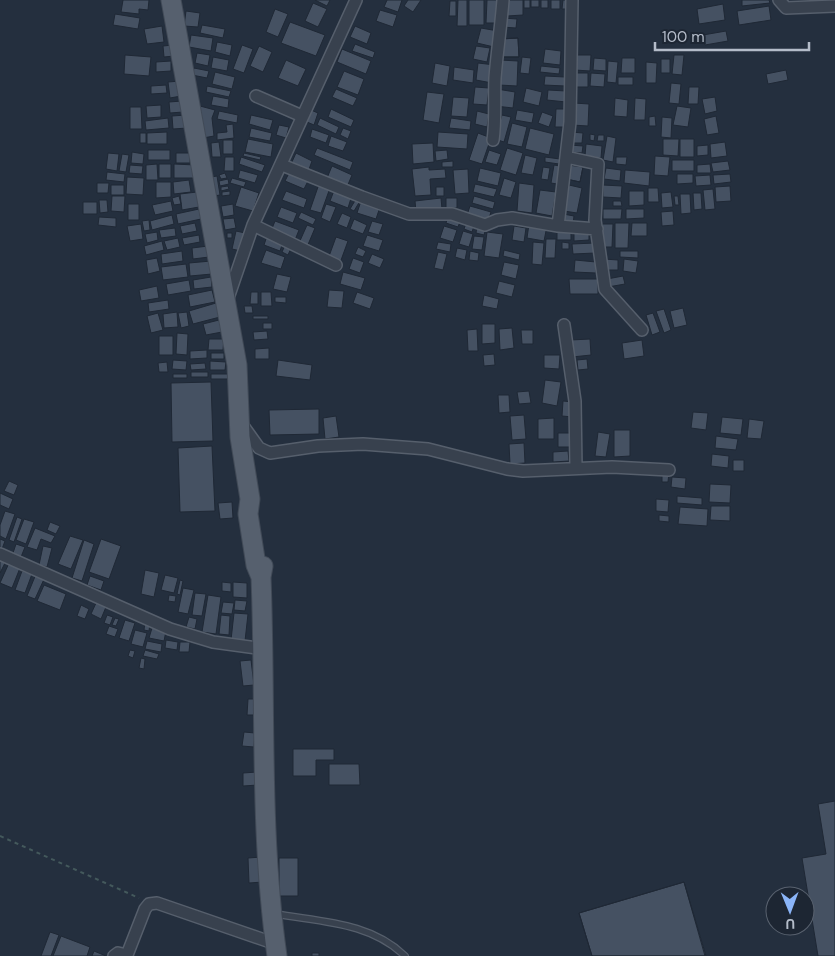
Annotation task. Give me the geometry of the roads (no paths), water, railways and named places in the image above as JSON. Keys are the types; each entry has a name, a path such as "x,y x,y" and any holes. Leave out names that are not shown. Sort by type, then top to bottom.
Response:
{"main road":[{"path":"171,0 237,364 242,455 261,568 264,649 264,799 271,913 276,950"}],"street":[{"path":"226,302 254,225 356,0"},
{"path":"493,140 496,121 494,108 496,72 503,0"},
{"path":"558,226 570,122 572,0"},
{"path":"779,0 786,8 835,6"},
{"path":"256,96 302,116"},
{"path":"566,157 598,164 594,209 607,294 630,314 642,330"},
{"path":"282,165 409,214 452,214 485,225 497,220 512,218 558,226 597,229"},
{"path":"254,225 336,265"},
{"path":"564,325 575,401 576,468"},
{"path":"239,419 259,448 270,453 318,446 363,444 428,449 507,469 523,471 576,468 669,470"},
{"path":"0,554 170,629 213,642 264,649"},
{"path":"114,956 118,953 129,956 145,909 149,904 166,905 276,950"}],"lane":[{"path":"271,913 371,932 393,945 405,956"}]}
